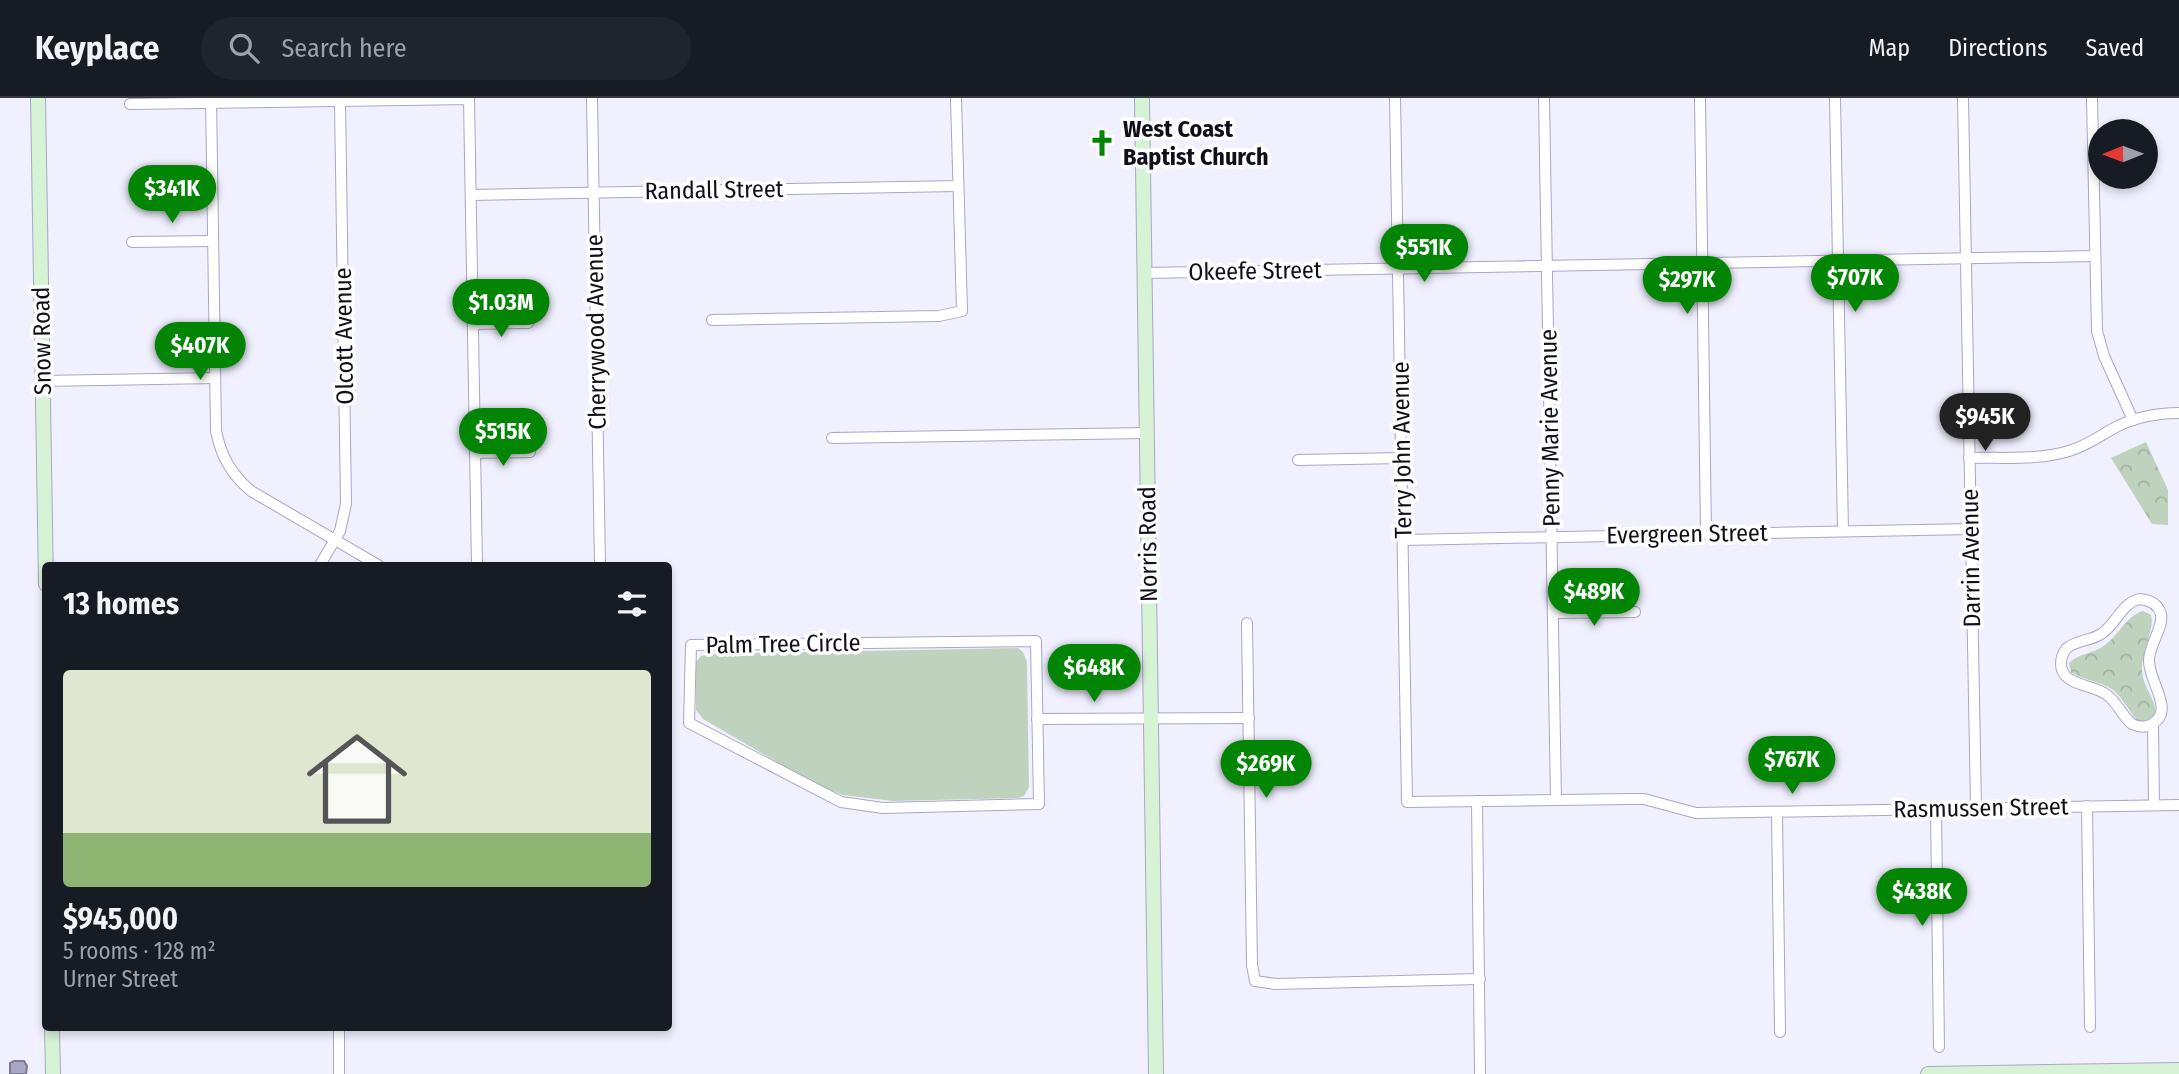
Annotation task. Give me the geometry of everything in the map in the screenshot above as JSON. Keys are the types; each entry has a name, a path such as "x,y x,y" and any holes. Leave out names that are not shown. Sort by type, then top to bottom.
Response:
{"street":[{"name":"Snow Road","path":"38,98 46,562"},
{"name":"Cherrywood Avenue","path":"592,98 600,562"},
{"path":"712,320 940,316 962,311 956,98"},
{"name":"Norris Road","path":"1142,98 1156,1074"},
{"name":"Terry John Avenue","path":"1395,98 1407,802"},
{"name":"Penny Marie Avenue","path":"1544,98 1556,800"},
{"path":"1700,98 1706,534"},
{"path":"1835,98 1843,531"},
{"name":"Darrin Avenue","path":"1963,98 1976,808"},
{"path":"2092,98 2097,331 2100,345 2133,420"},
{"path":"130,104 469,99 477,562"},
{"path":"211,101 216,431 223,457 251,491 374,562"},
{"name":"Olcott Avenue","path":"322,562 335,540 346,504 340,101"},
{"name":"Randall Street","path":"471,195 958,186"},
{"path":"132,242 213,241"},
{"path":"1838,261 2095,256"},
{"name":"Okeefe Street","path":"1144,274 1838,261"},
{"path":"473,324 528,323"},
{"path":"42,381 215,378"},
{"path":"1969,458 2043,457 2060,454 2084,446 2133,420 2164,413 2179,413"},
{"path":"832,438 1147,433"},
{"path":"475,453 530,452"},
{"path":"1298,460 1402,458"},
{"name":"Evergreen Street","path":"1403,540 1971,529"},
{"path":"2153,724 2145,727 2132,724 2109,696 2089,685 2070,680 2062,670 2061,662 2065,650 2071,645 2100,635 2117,620 2128,603 2140,599 2153,603 2161,614 2160,627 2153,640 2148,662 2150,676 2163,706 2159,718 2153,724 2154,805"},
{"path":"1553,613 1634,612"},
{"path":"1247,623 1252,965 1255,981 1276,985 1480,979"},
{"name":"Palm Tree Circle","path":"1036,641 1037,719 1039,804 883,808 841,802 689,723 691,645 1036,641"},
{"path":"1037,719 1249,718"},
{"name":"Rasmussen Street","path":"1407,802 1644,799 1696,813 2179,805"},
{"path":"1477,801 1480,1074"},
{"path":"2087,806 2090,1027"},
{"path":"1936,809 1939,1047"},
{"path":"1777,812 1780,1032"},
{"path":"52,1031 53,1074"},
{"path":"339,1031 339,1074"},
{"path":"1928,1074 2179,1070"}],"green space":[{"path":"2146,442 2168,490 2168,525 2152,524 2111,458"},
{"path":"2143,611 2151,615 2152,621 2142,671 2156,714 2149,721 2138,721 2113,690 2071,672 2069,663 2105,645 2132,617"},
{"path":"1018,648 1027,662 1029,787 1024,796 1018,798 893,801 843,795 815,784 703,719 696,710 696,662 701,656 708,654"}],"shaded area":[{"path":"24,1061 27,1066 26,1074 10,1074 10,1063"}],"place":[{"name":"West Coast Baptist Church","path":"1102,143"}]}
